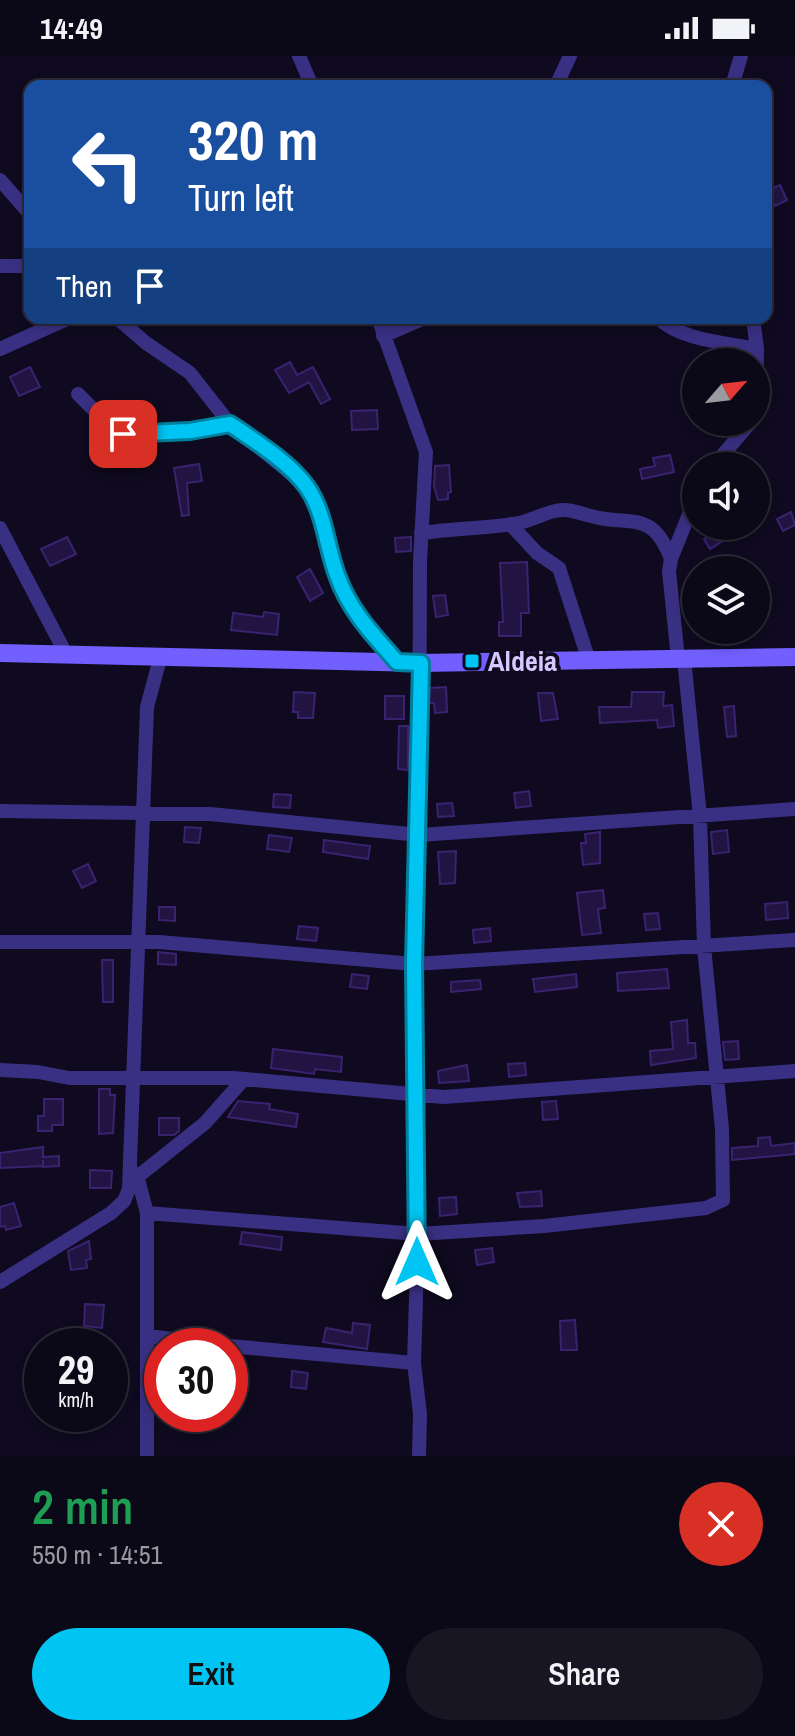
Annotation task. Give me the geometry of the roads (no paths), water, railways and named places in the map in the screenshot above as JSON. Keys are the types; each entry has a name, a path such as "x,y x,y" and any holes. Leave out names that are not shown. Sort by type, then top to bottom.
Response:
{"street":[{"path":"299,56 309,80"},
{"path":"559,80 570,56"},
{"path":"734,80 741,56"},
{"path":"0,180 24,207"},
{"path":"0,266 24,266"},
{"path":"0,349 56,324"},
{"path":"124,324 190,373 230,424 305,485 318,508 338,579 355,612 397,662"},
{"path":"380,324 424,443 419,835 414,964 418,1234 414,1363 420,1414 419,1456"},
{"path":"383,336 410,324"},
{"path":"666,324 691,335 752,348"},
{"path":"754,324 757,348"},
{"path":"78,394 119,435 190,431 230,424"},
{"path":"725,452 739,436"},
{"path":"147,1213 418,1234 544,1226 717,1205 723,1200 722,1129 714,1076 704,947 700,816 671,559 665,543 632,518 609,519 566,510 510,524 421,533"},
{"path":"510,524 537,553 559,568 589,661"},
{"path":"0,528 66,654"},
{"path":"671,559 682,532"},
{"path":"1,651 421,663 795,657"},
{"path":"148,1328 147,1213 133,1174 131,1077 147,707 161,655"},
{"path":"0,811 210,814 419,835 795,809"},
{"path":"0,942 139,943 414,964 795,940"},
{"path":"0,1070 69,1078 244,1079 329,1085 414,1097 795,1071"},
{"path":"0,1282 111,1213 124,1201 133,1174 205,1123 244,1079"},
{"path":"248,1348 414,1363"},
{"path":"147,1432 147,1456"}],"place":[{"name":"Aldeia","path":"472,661"}]}
